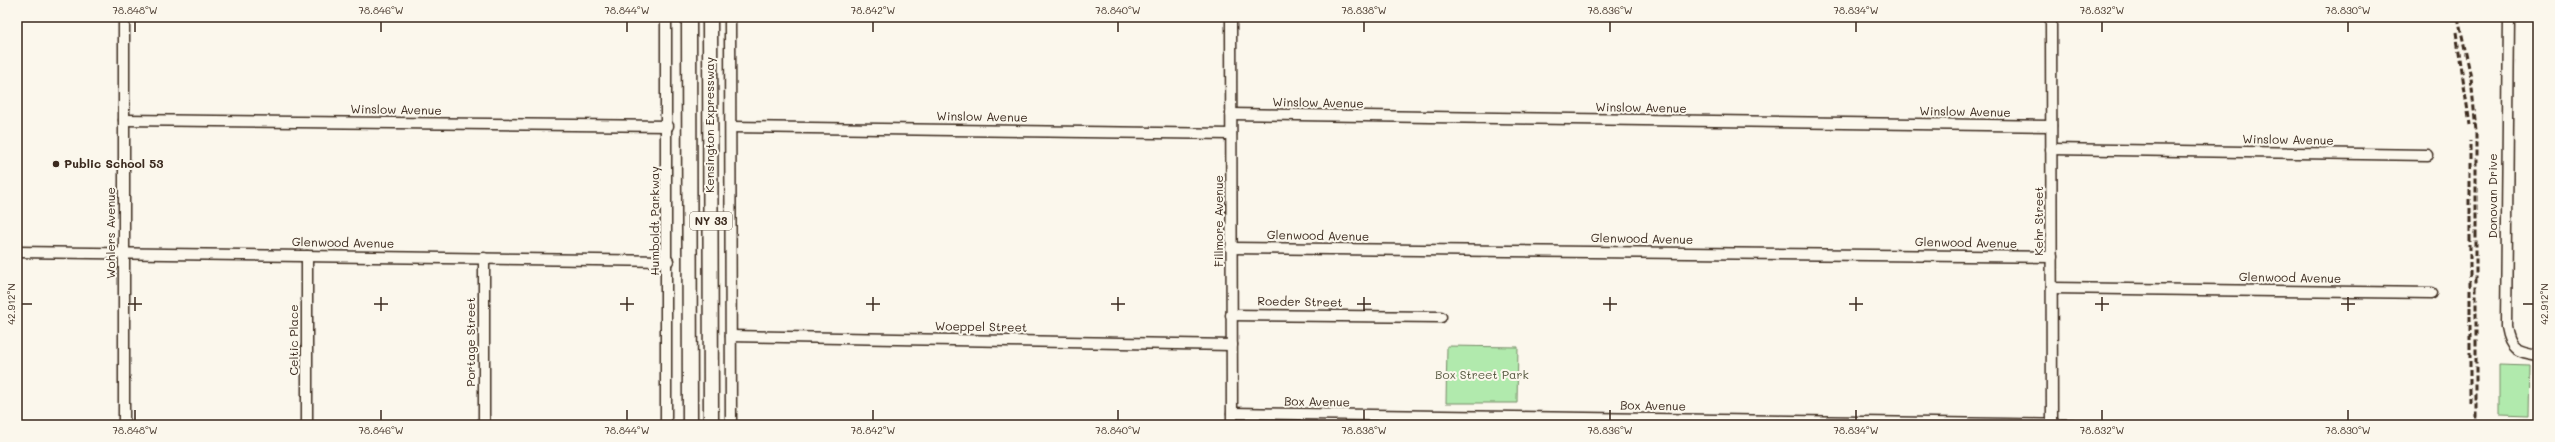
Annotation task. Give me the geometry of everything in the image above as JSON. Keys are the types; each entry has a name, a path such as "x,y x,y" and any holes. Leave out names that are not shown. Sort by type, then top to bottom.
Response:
{"highway":[{"name":"Kensington Expressway","path":"689,17 690,425"},
{"name":"Kensington Expressway","path":"710,17 711,425"}],"street":[{"name":"Wohlers Avenue","path":"124,17 124,425"},
{"name":"Humboldt Parkway","path":"666,17 668,126 666,425"},
{"path":"730,17 731,425"},
{"name":"Fillmore Avenue","path":"1231,17 1232,425"},
{"name":"Kehr Street","path":"2051,17 2052,425"},
{"name":"Donovan Drive","path":"2509,17 2506,326 2508,341 2516,350 2538,355"},
{"name":"Winslow Avenue","path":"1231,114 2051,126"},
{"name":"Winslow Avenue","path":"124,120 668,126"},
{"name":"Winslow Avenue","path":"731,127 1232,134"},
{"name":"Winslow Avenue","path":"2051,149 2428,155"},
{"name":"Glenwood Avenue","path":"1232,248 2052,257"},
{"name":"Glenwood Avenue","path":"17,252 124,252 668,261"},
{"name":"Celtic Place","path":"307,256 307,425"},
{"name":"Portage Street","path":"484,258 484,425"},
{"name":"Glenwood Avenue","path":"2052,288 2432,293"},
{"name":"Roeder Street","path":"1232,315 1441,317"},
{"name":"Woeppel Street","path":"730,336 1232,345"},
{"name":"Box Avenue","path":"1232,414 2073,425"}],"green space":[{"name":"Box Street Park","path":"1447,346 1518,347 1517,403 1446,403"},
{"path":"2499,365 2530,366 2529,415 2499,414"}],"railway":[{"path":"2458,17 2471,77 2476,131 2476,425"},
{"path":"2456,32 2470,125"},
{"path":"2470,141 2470,403"}],"place":[{"name":"Public School 53","path":"56,164"}]}
